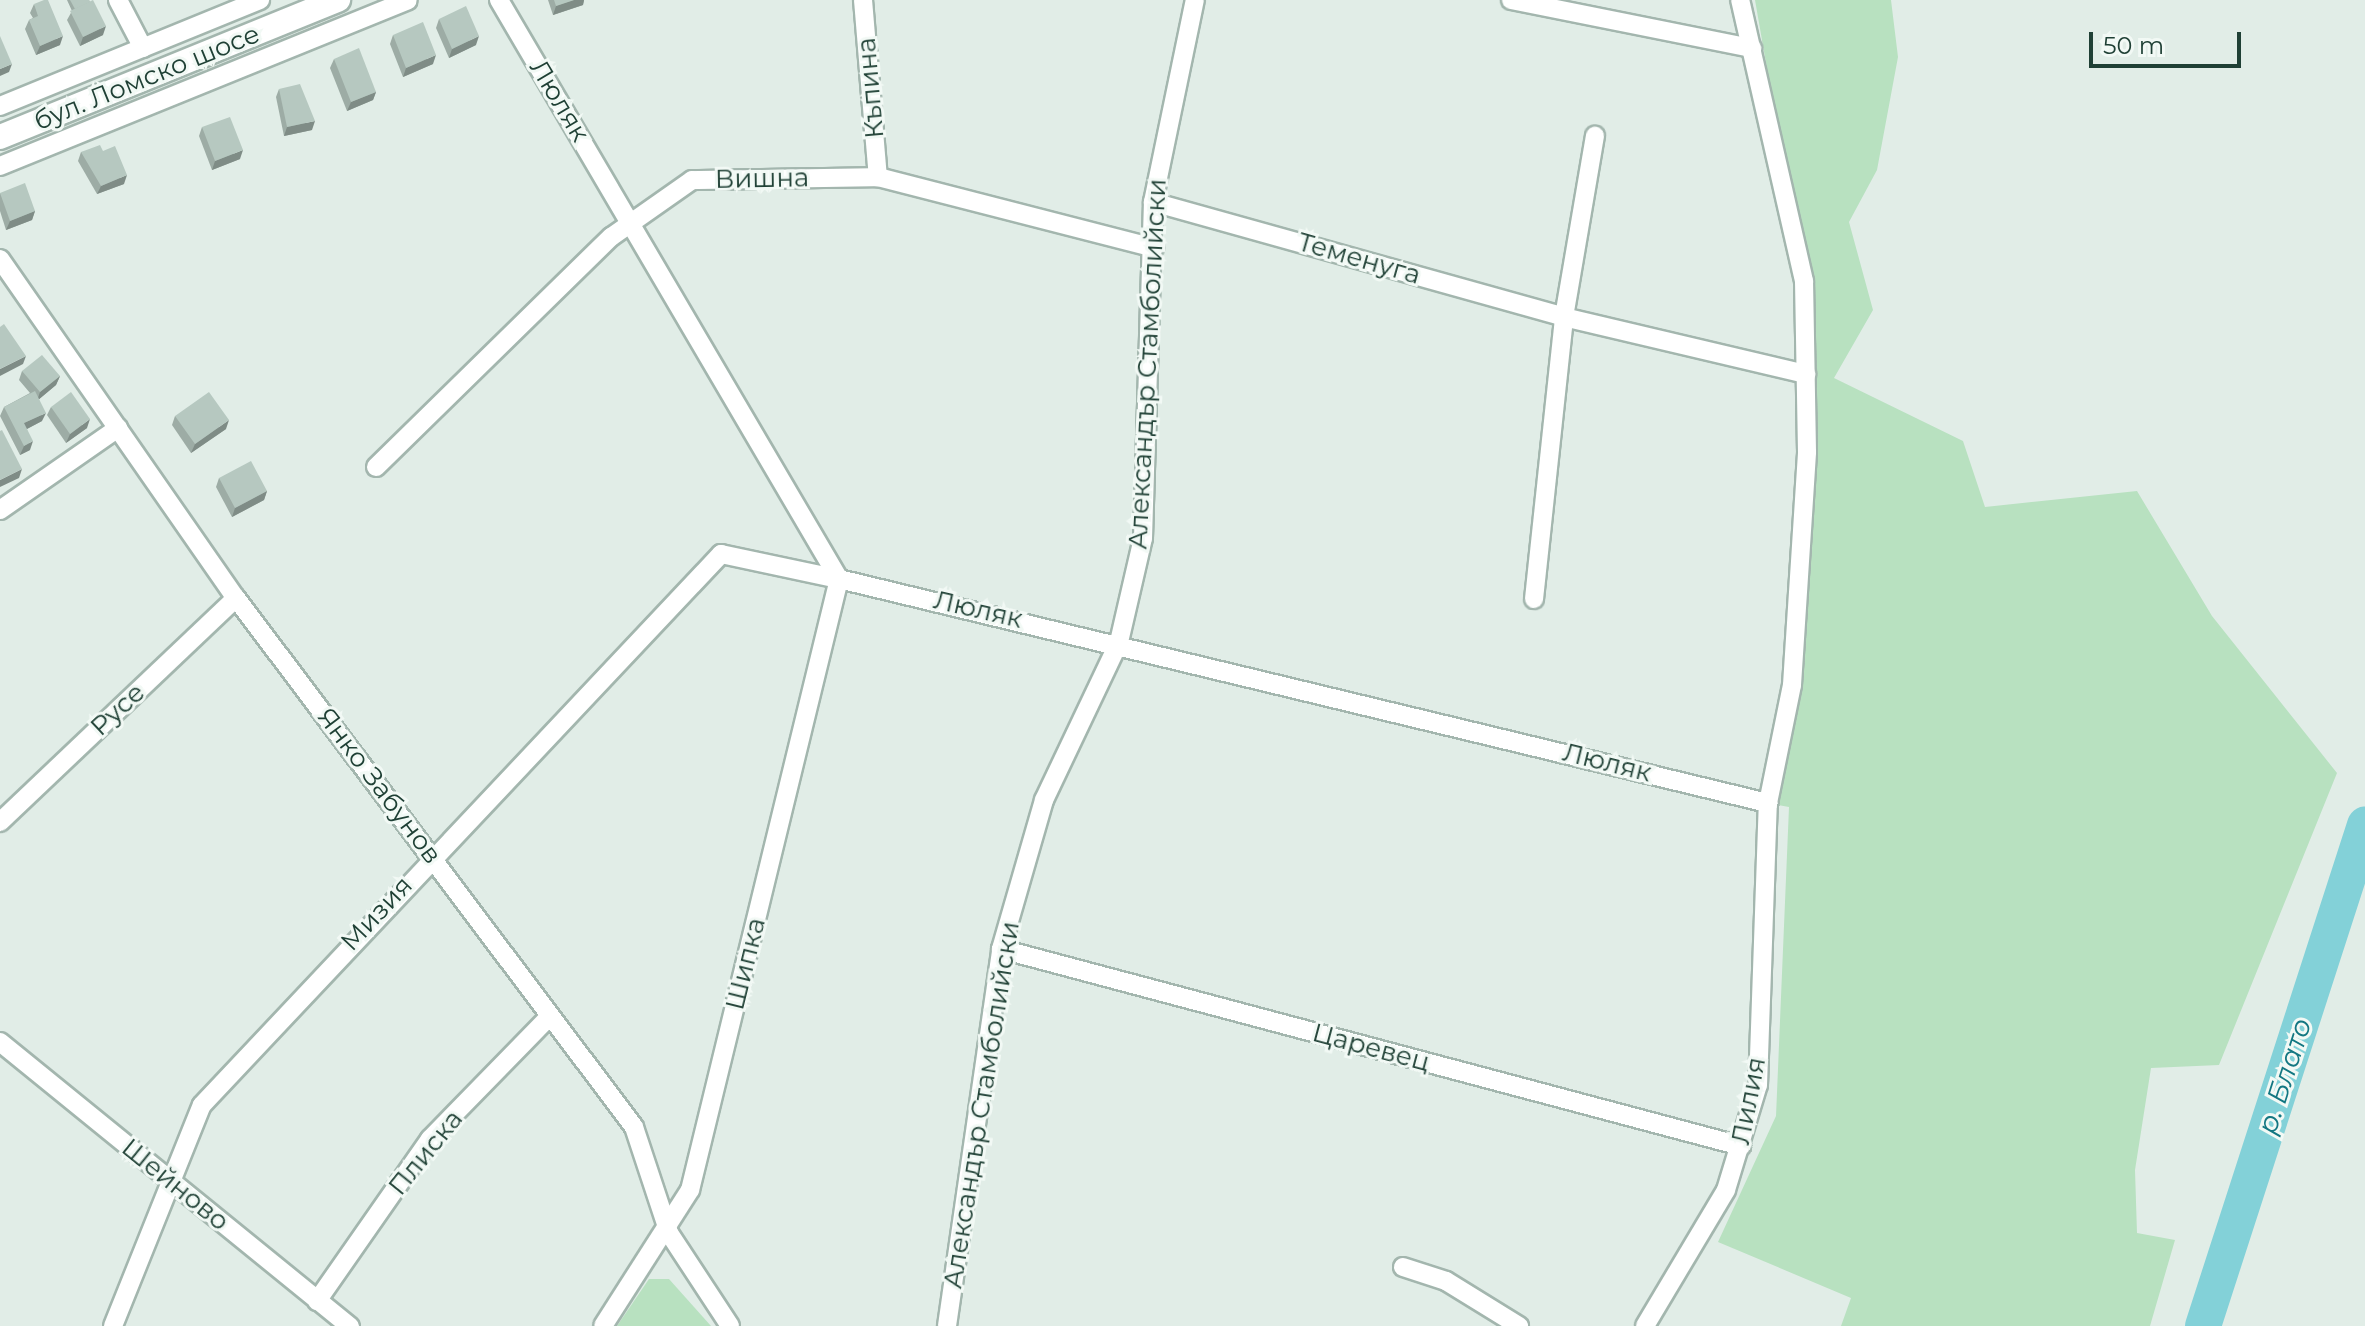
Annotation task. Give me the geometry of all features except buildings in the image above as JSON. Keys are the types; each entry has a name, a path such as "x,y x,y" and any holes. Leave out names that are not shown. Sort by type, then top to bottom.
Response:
{"main road":[{"name":"бул. Ломско шосе","path":"0,137 338,0"}],"street":[{"path":"118,0 143,48"},
{"path":"0,106 260,0"},
{"path":"0,166 408,0"},
{"name":"Люляк","path":"499,0 839,579 1119,642 1768,803"},
{"name":"Къпина","path":"863,0 878,177"},
{"name":"Александър Стамболийски","path":"947,1326 1001,949 1044,800 1119,642 1143,538 1153,202 1195,0"},
{"path":"1511,0 1752,48"},
{"name":"Лилия","path":"1645,1326 1702,1237 1741,1146 1760,1064 1768,803 1792,685 1806,374 1804,281 1740,0"},
{"path":"1534,599 1564,317 1595,136"},
{"name":"Вишна","path":"376,467 632,223 692,180 878,177 1154,248"},
{"name":"Теменуга","path":"1153,202 1564,317 1806,374"},
{"name":"Янко Забунов","path":"0,259 236,598 634,1127 669,1233 730,1326"},
{"path":"0,510 118,428"},
{"name":"Мизия","path":"113,1326 174,1184 202,1105 431,855 721,554 839,579"},
{"name":"Шипка","path":"603,1326 669,1233 690,1190 839,579"},
{"name":"Русе","path":"0,822 236,598"},
{"name":"Царевец","path":"1001,949 1741,1146"},
{"name":"Плиска","path":"317,1301 430,1139 549,1017"},
{"name":"Шейново","path":"0,1042 350,1326"},
{"path":"1403,1267 1446,1281 1519,1326"}],"green space":[{"path":"1755,0 1891,0 1898,57 1877,170 1849,222 1873,310 1834,378 1963,441 1985,507 2137,491 2212,616 2337,773 2219,1065 2151,1068 2135,1170 2137,1233 2175,1240 2150,1326 1841,1326 1851,1298 1718,1242 1776,1116 1789,807 1768,803 1792,685 1804,281"},
{"path":"649,1279 669,1279 711,1326 617,1326"}],"waterway":[{"name":"р. Блато","path":"2203,1326 2365,825"}]}
